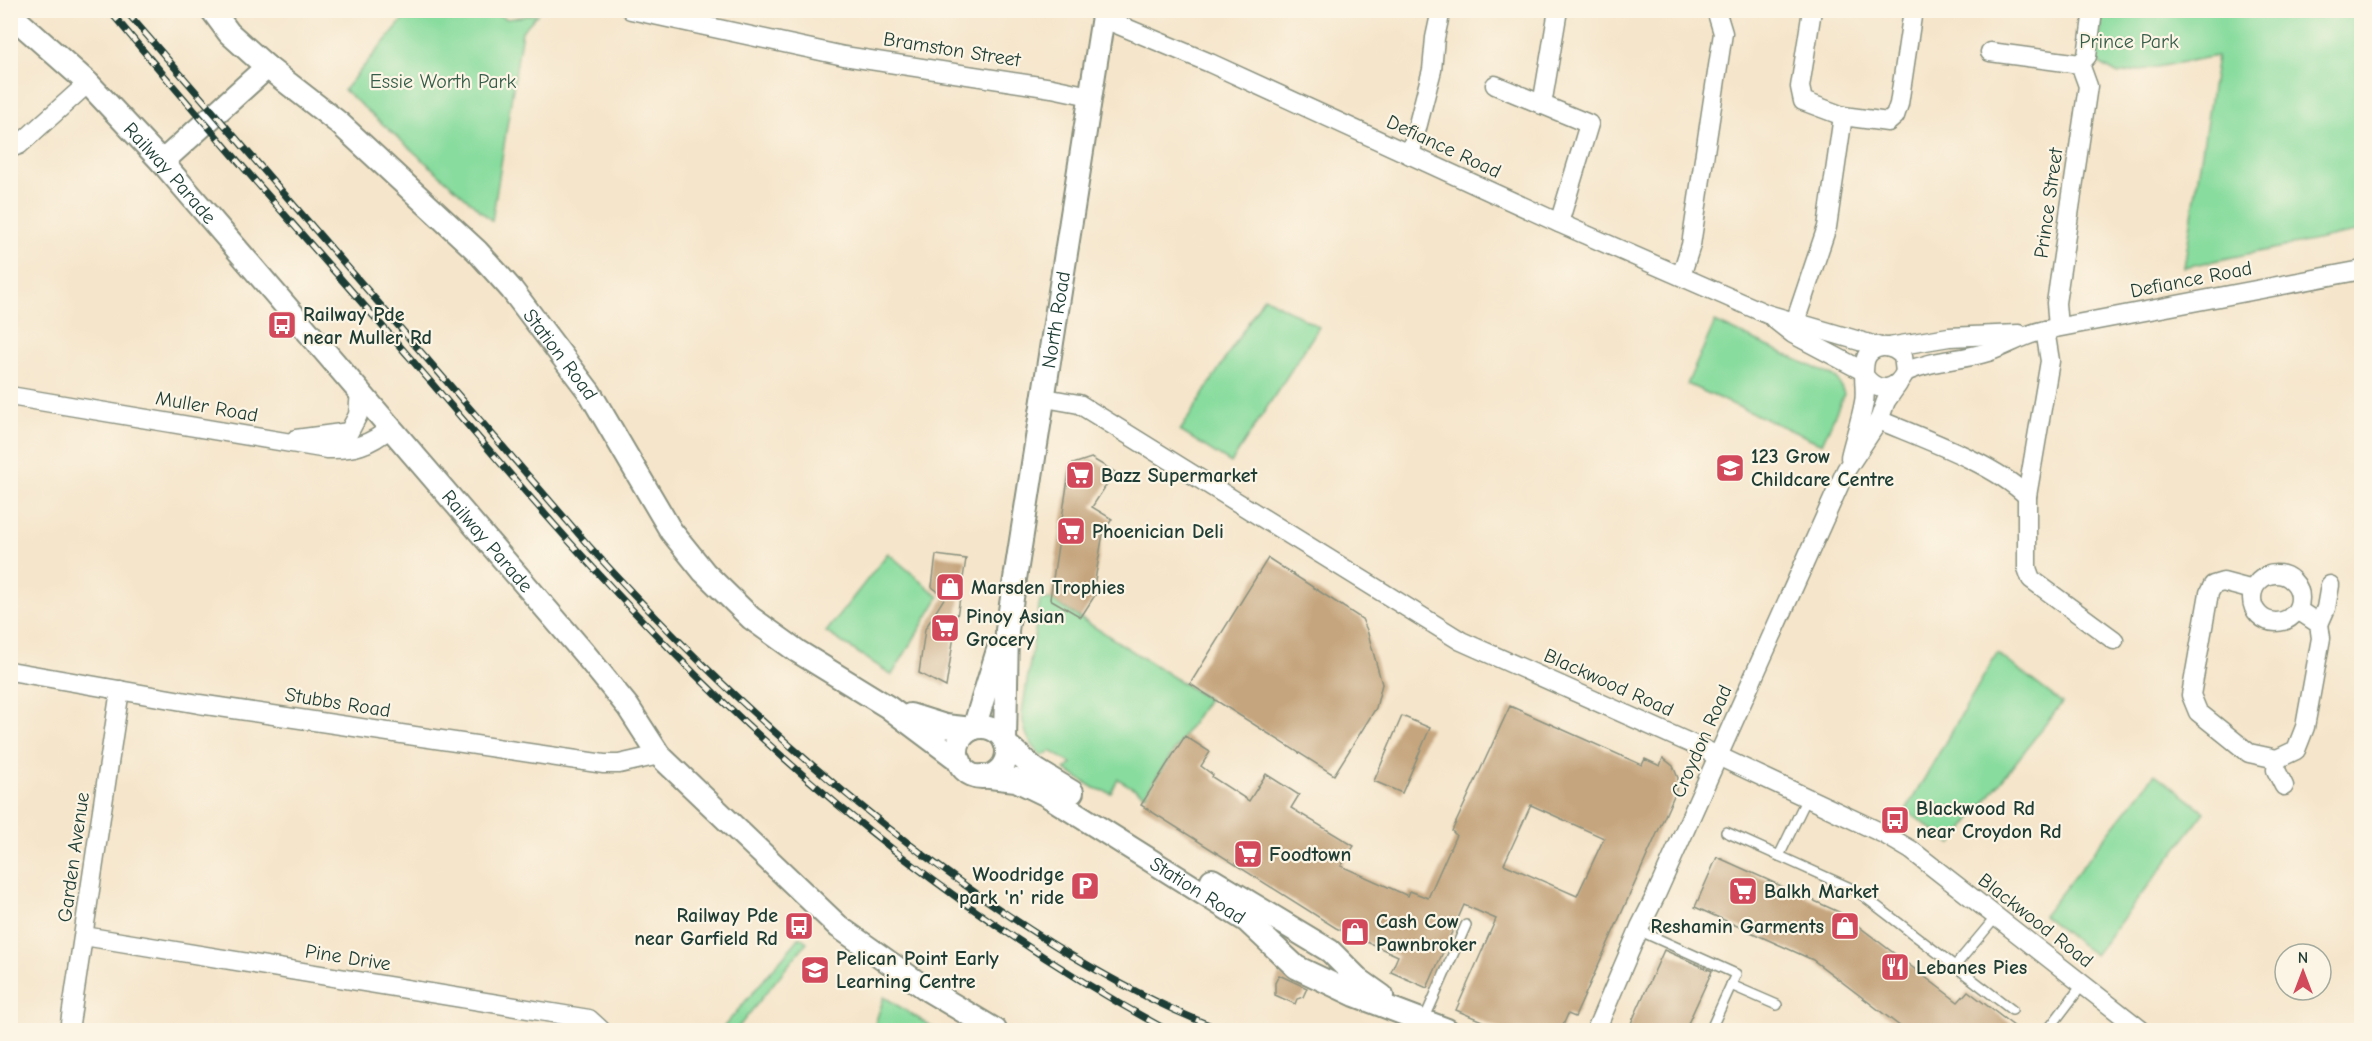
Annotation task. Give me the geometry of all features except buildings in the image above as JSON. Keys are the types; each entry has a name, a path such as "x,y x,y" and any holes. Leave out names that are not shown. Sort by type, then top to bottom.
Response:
{"street":[{"name":"Station Road","path":"212,10 229,33 267,68 339,123 477,251 512,290 590,393 671,531 704,572 751,618 797,651 888,707 960,761"},
{"name":"Bramston Street","path":"631,10 844,56 1052,88 1089,96"},
{"path":"1410,155 1432,70 1441,10"},
{"path":"1542,105 1558,10"},
{"path":"1681,276 1691,244 1723,33 1716,10"},
{"path":"1812,10 1800,94 1809,105 1843,116 1887,122 1895,116 1913,10"},
{"path":"1990,52 2080,64 2087,56 2093,10"},
{"name":"Railway Parade","path":"10,14 88,83 162,162 584,653 628,706 659,755 839,927 919,984 995,1030"},
{"name":"North Road","path":"1005,743 1007,630 1103,14"},
{"name":"Defiance Road","path":"1103,14 1559,223 1767,314 1884,346 1949,337 2044,330 2361,270"},
{"name":"Prince Street","path":"2080,64 2088,86 2056,303 2044,330 2050,361 2027,495 2027,568 2031,579 2114,639"},
{"path":"162,162 267,68"},
{"path":"10,148 19,145 88,83"},
{"path":"1495,85 1589,124 1559,223"},
{"path":"1796,322 1827,227 1843,116"},
{"name":"Defiance Road","path":"1767,314 1793,334 1865,374"},
{"name":"Defiance Road","path":"1902,378 1929,362 1987,352 2044,330"},
{"path":"1884,346 1902,356 1902,378 1884,389 1877,387 1865,374 1867,356 1884,346"},
{"name":"Croydon Road","path":"1596,1030 1638,930 1719,756 1846,470 1865,401 1865,374"},
{"name":"Croydon Road","path":"1846,470 1879,420 1886,401 1902,378"},
{"path":"286,442 306,436 349,432 358,415 360,392"},
{"name":"Muller Road","path":"10,396 286,442 348,450 378,438 390,428"},
{"name":"Blackwood Road","path":"1044,398 1079,404 1461,641 1719,756 1884,834 1911,850 2141,1030"},
{"path":"1879,420 1993,472 2027,495"},
{"path":"2279,574 2287,576 2298,587 2300,595 2298,610 2293,616 2278,623 2263,619 2253,606 2253,590 2263,577 2279,574"},
{"path":"2253,590 2223,582 2213,585 2209,593 2191,695 2198,712 2249,753 2277,759 2296,750 2306,727 2321,638 2319,624 2326,608 2330,585"},
{"path":"2298,610 2319,624"},
{"name":"North Road","path":"973,729 992,666 1007,630"},
{"name":"Stubbs Road","path":"10,671 604,764 619,764 659,755"},
{"name":"Garden Avenue","path":"69,1030 120,690"},
{"name":"Station Road","path":"888,707 945,726 973,729"},
{"path":"973,729 992,729 1005,743 1003,764 994,773 981,776 970,773 960,761 959,742 973,729"},
{"name":"Station Road","path":"1005,743 1036,770 1330,951 1368,988 1416,1017"},
{"path":"2277,759 2276,770 2284,786"},
{"name":"Station Road","path":"981,776 1016,780 1047,795 1247,921 1283,958 1318,979 1447,1030"},
{"name":"Pine Drive","path":"84,936 589,1019 601,1030"},
{"path":"1318,979 1330,967 1330,951"}],"lane":[{"path":"1779,856 1807,798"},
{"path":"1726,832 1857,891 2012,1010"},
{"path":"1955,966 1996,917"},
{"path":"1416,1017 1466,925"},
{"path":"1638,930 1736,974 1711,1029 1714,1030"},
{"path":"2048,1030 2082,984"},
{"path":"1731,985 1777,1005"}],"green space":[{"name":"Essie Worth Park","path":"411,10 489,11 507,19 538,14 522,31 492,221 344,90"},
{"name":"Prince Park","path":"2103,11 2361,11 2361,231 2184,267 2217,56 2118,74 2096,61"},
{"path":"1264,297 1319,327 1231,463 1180,431"},
{"path":"1715,322 1837,378 1844,394 1822,444 1687,384"},
{"path":"888,553 939,597 892,675 826,632"},
{"path":"1050,599 1208,699 1145,795 1118,779 1111,793 1094,788 1065,770 1072,764 1051,751 1042,756 1027,737 1022,713 1040,600"},
{"path":"1997,653 2062,703 1952,844 1906,810"},
{"path":"2155,774 2205,812 2095,955 2043,916"},
{"path":"800,937 807,942 736,1030 721,1030"},
{"path":"884,997 937,1030 873,1030"}],"railway":[{"path":"109,10 539,508 639,617 728,707 845,811 969,906 1033,950 1167,1030"},
{"path":"125,10 589,546 676,638 768,726 864,809 996,907 1057,947 1121,984 1222,1030"}],"place":[{"name":"Railway Pde near Muller Rd","path":"282,325"},
{"name":"123 Grow Childcare Centre","path":"1730,468"},
{"name":"Bazz Supermarket","path":"1080,475"},
{"name":"Phoenician Deli","path":"1071,531"},
{"name":"Marsden Trophies","path":"950,587"},
{"name":"Pinoy Asian Grocery","path":"945,628"},
{"name":"Blackwood Rd near Croydon Rd","path":"1895,820"},
{"name":"Foodtown","path":"1248,854"},
{"name":"Woodridge park 'n' ride","path":"1085,886"},
{"name":"Balkh Market","path":"1743,891"},
{"name":"Railway Pde near Garfield Rd","path":"799,926"},
{"name":"Reshamin Garments","path":"1845,926"},
{"name":"Cash Cow Pawnbroker","path":"1355,932"},
{"name":"Lebanes Pies","path":"1895,967"},
{"name":"Pelican Point Early Learning Centre","path":"815,970"}]}
